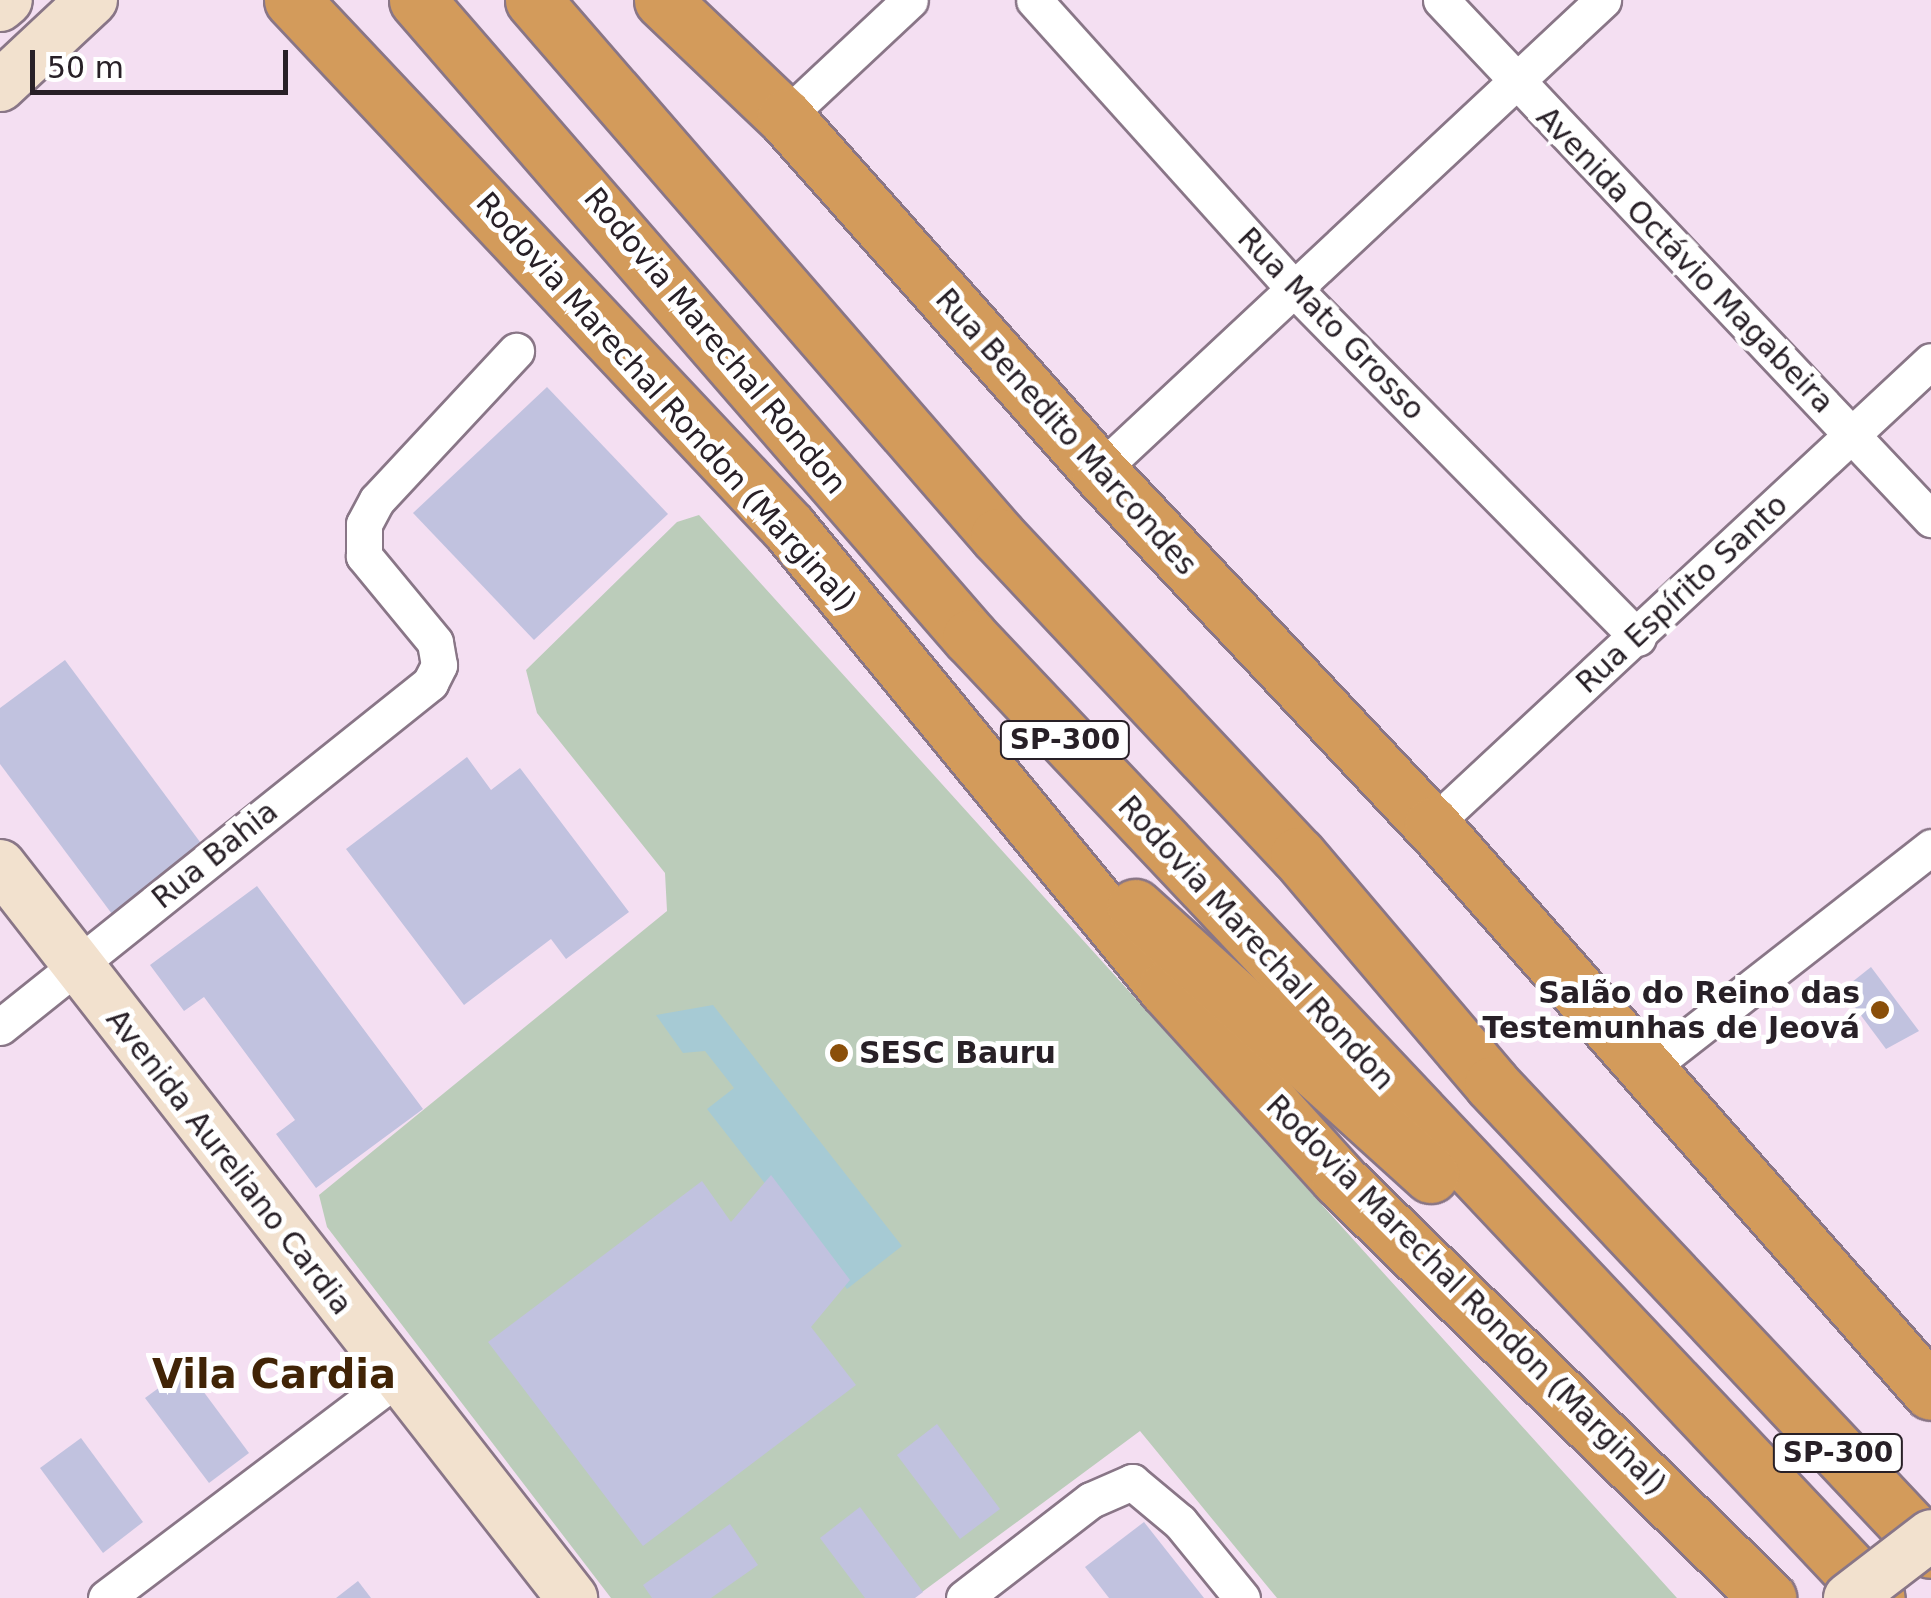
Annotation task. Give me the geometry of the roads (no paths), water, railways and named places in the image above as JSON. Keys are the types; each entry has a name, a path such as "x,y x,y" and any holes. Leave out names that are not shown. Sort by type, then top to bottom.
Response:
{"highway":[{"name":"Rodovia Marechal Rondon (Marginal)","path":"292,0 790,528 1166,988 1340,1178 1712,1538 1768,1598"},
{"name":"Rodovia Marechal Rondon","path":"417,0 970,638 1877,1598"},
{"name":"SP-300","path":"533,0 998,536 1298,855 1492,1084 1931,1550"},
{"name":"Rua Benedito Marcondes","path":"662,0 785,117 1099,471 1432,825 1931,1392"},
{"path":"1000,785 1742,1455"}],"street":[{"path":"0,6 7,0"},
{"path":"0,86 92,0"},
{"path":"785,117 910,0"},
{"name":"Rua Mato Grosso","path":"1034,0 1296,291 1638,638"},
{"name":"Avenida Octávio Magabeira","path":"1440,0 1512,81 1931,519"},
{"path":"1099,471 1296,291 1512,81 1604,0"},
{"name":"Rua Bahia","path":"0,1027 430,683 439,665 435,642 364,556 364,524 377,500 516,350"},
{"name":"Rua Espírito Santo","path":"1432,825 1638,638 1931,362"},
{"path":"1646,1070 1931,848"},
{"name":"Avenida Aureliano Cardia","path":"0,866 572,1598"},
{"path":"106,1598 400,1376"},
{"path":"964,1598 1114,1485 1145,1487 1242,1598"},
{"path":"1849,1598 1931,1535"},
{"path":"1712,1538 1732,1598"}],"water":[{"path":"713,1005 902,1246 847,1289 707,1109 734,1088 705,1051 683,1053 656,1015"}],"place":[{"name":"Salão do Reino das Testemunhas de Jeová","path":"1880,1010"},
{"name":"SESC Bauru","path":"839,1053"}],"district":[{"name":"Vila Cardia","path":"274,1374"}]}
